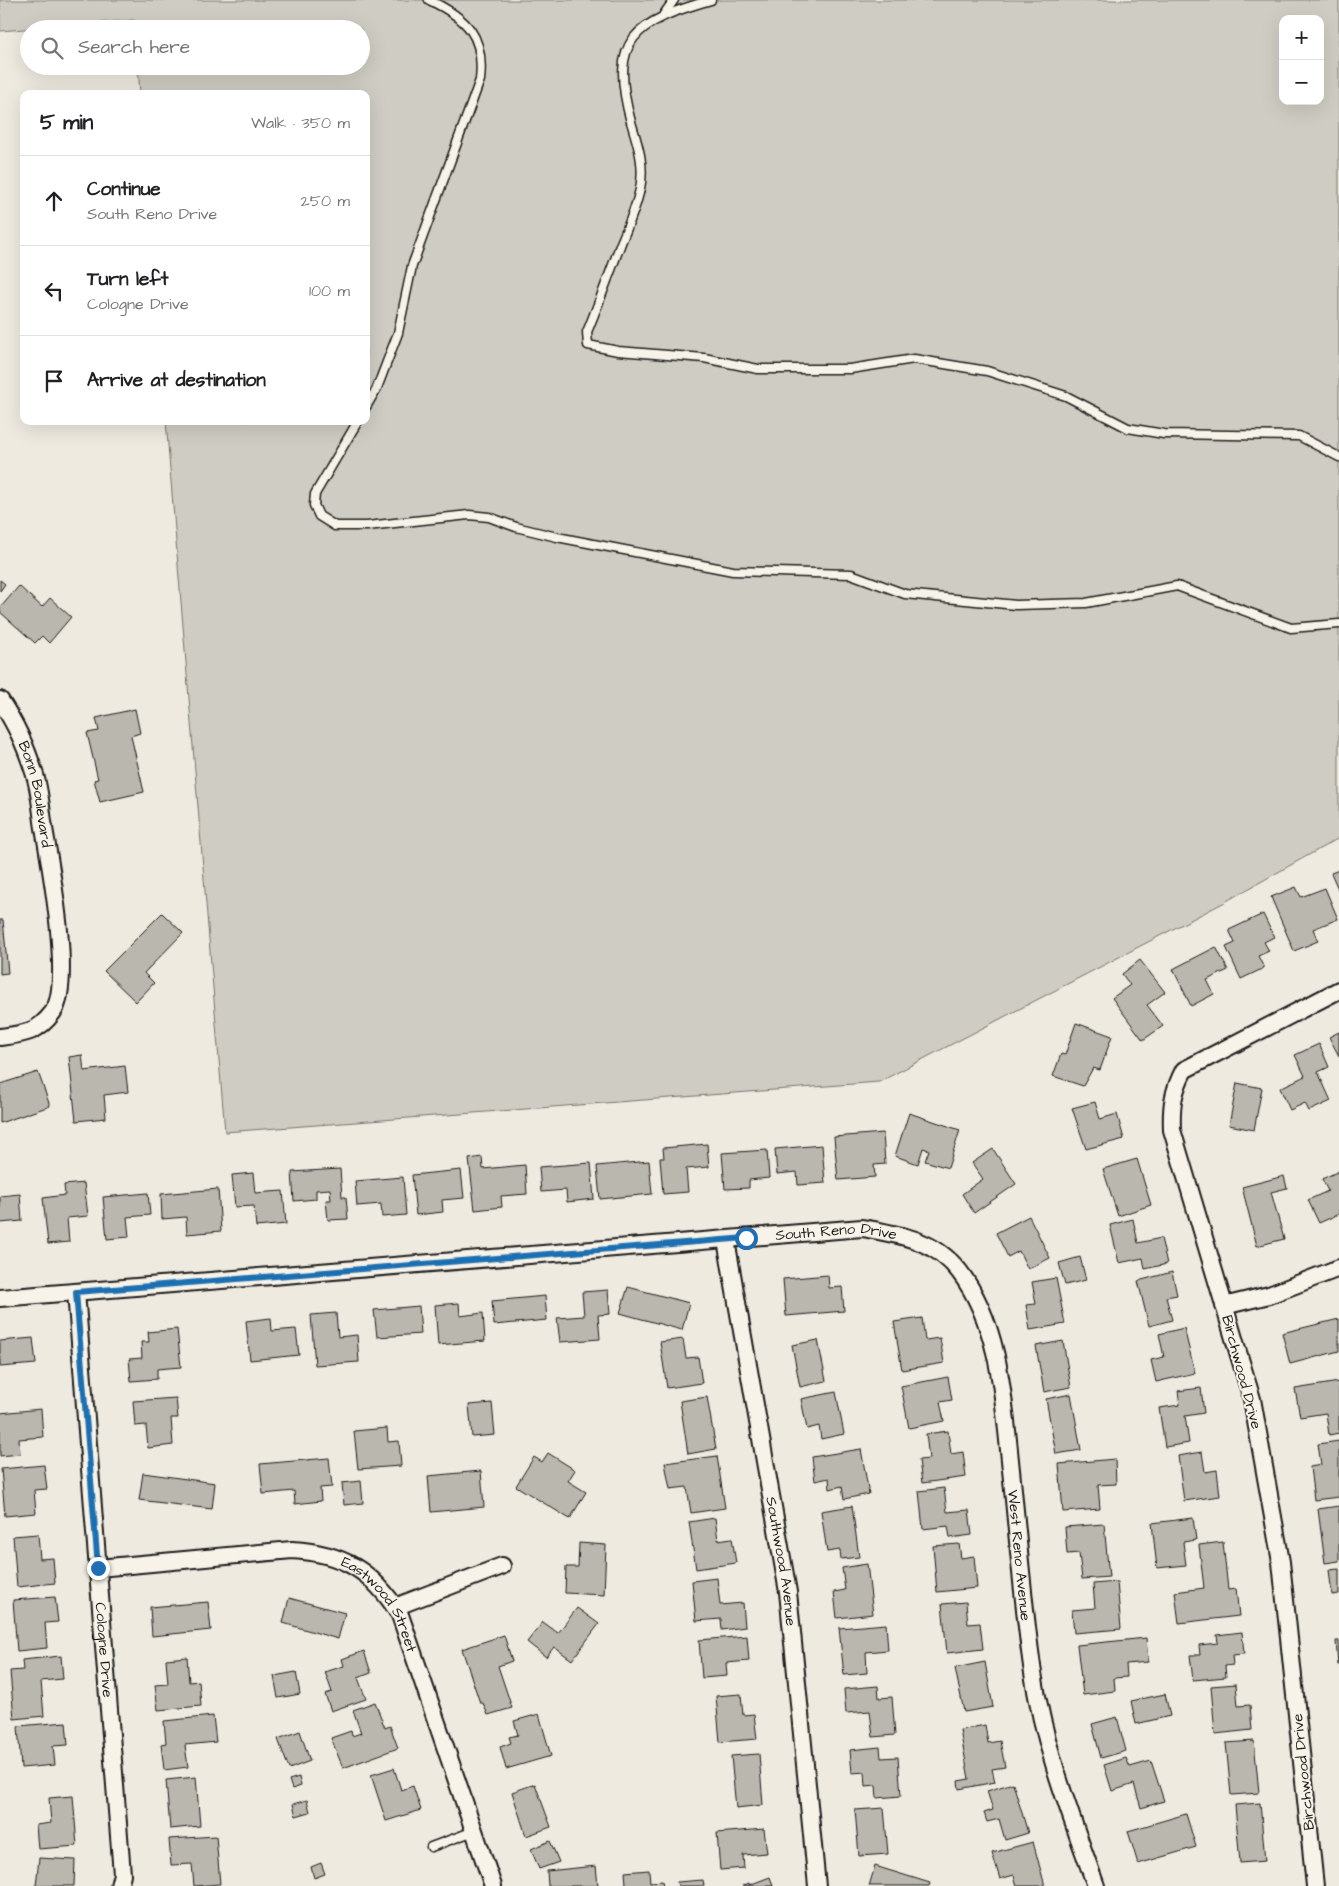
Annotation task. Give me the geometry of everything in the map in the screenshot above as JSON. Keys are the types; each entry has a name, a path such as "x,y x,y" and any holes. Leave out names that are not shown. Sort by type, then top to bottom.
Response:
{"street":[{"name":"Bonn Boulevard","path":"0,700 19,729 35,774 55,896 61,967 59,993 54,1011 42,1024 30,1032 0,1037"},
{"name":"Birchwood Drive","path":"1315,1886 1281,1562 1252,1399 1172,1130 1171,1103 1176,1085 1184,1070 1339,990"},
{"name":"South Reno Drive","path":"0,1298 862,1228 908,1237 922,1243"},
{"name":"Southwood Avenue","path":"726,1240 788,1592 817,1886"},
{"name":"West Reno Avenue","path":"922,1243 939,1250 959,1271 976,1298 989,1332 1002,1392 1033,1673 1058,1779 1096,1886"},
{"path":"1224,1306 1269,1295 1339,1268"},
{"name":"Cologne Drive","path":"76,1292 122,1874 119,1886"},
{"name":"Eastwood Street","path":"98,1568 292,1550 314,1551 336,1557 356,1566 373,1580 400,1615 493,1886"},
{"path":"395,1608 502,1566"}],"lane":[{"path":"370,400 377,388 398,333 412,266 480,80 482,63 480,46 468,26 449,10 429,0"},
{"path":"664,14 674,0"},
{"path":"711,0 664,14 647,24 636,34 625,52 623,77 629,114 643,163 640,189 588,332 588,345 618,351 704,358 758,369 850,368 914,359 987,371 1057,393 1128,428 1164,434 1299,436 1339,457"},
{"path":"356,425 315,494 314,505 319,516 335,526 367,526 469,515 489,517 516,527 557,537 733,571 851,574 905,594 1016,605 1086,603 1176,586 1291,628 1339,624"},
{"path":"431,1847 474,1831"}],"shaded area":[{"path":"0,0 1339,0 1339,838 1223,903 879,1082 225,1132 166,425 370,425 370,90 140,90 139,75 370,75 370,20 20,20 20,29 0,31"}],"building":[{"path":"0,580 5,584 0,591"},
{"path":"19,586 42,607 50,598 71,617 49,643 42,636 35,643 0,612 0,608"},
{"path":"135,709 140,733 131,736 144,792 100,802 94,780 98,779 87,733 99,731 96,718"},
{"path":"1339,870 1339,891 1331,873"},
{"path":"1296,887 1301,897 1325,888 1338,919 1313,929 1318,941 1294,951 1271,897"},
{"path":"162,913 183,933 144,973 154,983 136,1002 104,971"},
{"path":"1263,914 1274,937 1264,942 1269,951 1258,956 1264,968 1241,979 1226,947 1235,943 1229,930"},
{"path":"0,920 3,920 8,973 0,974"},
{"path":"1216,947 1228,970 1207,980 1214,994 1191,1006 1173,969"},
{"path":"1140,960 1165,992 1147,1005 1163,1026 1143,1040 1112,998 1130,985 1122,974"},
{"path":"1076,1023 1112,1036 1100,1070 1093,1068 1083,1086 1053,1076 1061,1054 1065,1055"},
{"path":"1339,1032 1339,1056 1329,1037"},
{"path":"1319,1044 1329,1067 1318,1072 1331,1101 1309,1111 1305,1103 1290,1110 1280,1088 1305,1076 1295,1055"},
{"path":"82,1055 84,1071 125,1066 128,1092 104,1095 106,1118 76,1121 69,1057"},
{"path":"38,1072 50,1106 0,1123 0,1084"},
{"path":"1237,1083 1262,1088 1254,1130 1229,1125"},
{"path":"1095,1102 1100,1119 1117,1114 1124,1139 1086,1149 1072,1108"},
{"path":"909,1113 960,1130 948,1168 925,1161 929,1150 923,1148 918,1164 895,1156"},
{"path":"883,1133 885,1164 874,1165 875,1177 838,1180 834,1137"},
{"path":"707,1144 709,1167 686,1169 688,1192 663,1194 660,1158 664,1158 663,1148"},
{"path":"822,1145 825,1183 798,1185 797,1172 777,1174 775,1149"},
{"path":"993,1149 1016,1184 974,1213 962,1194 983,1179 972,1163"},
{"path":"767,1150 769,1178 749,1180 749,1188 725,1189 722,1153"},
{"path":"482,1157 483,1169 525,1165 527,1194 501,1196 502,1207 475,1210 469,1159"},
{"path":"1137,1159 1151,1205 1118,1216 1103,1169"},
{"path":"649,1161 652,1194 600,1199 597,1166"},
{"path":"591,1163 594,1199 567,1202 566,1190 541,1192 539,1167"},
{"path":"340,1169 342,1197 346,1197 348,1219 328,1220 326,1200 331,1200 330,1189 316,1190 316,1199 294,1201 292,1172"},
{"path":"461,1170 464,1198 442,1200 443,1212 416,1215 412,1175"},
{"path":"1339,1171 1339,1214 1319,1223 1308,1200 1328,1191 1322,1179"},
{"path":"253,1173 255,1193 283,1191 286,1224 256,1227 254,1206 235,1207 232,1175"},
{"path":"1284,1176 1287,1188 1271,1192 1284,1239 1257,1246 1242,1187"},
{"path":"403,1177 406,1215 382,1217 381,1204 357,1206 355,1181"},
{"path":"84,1183 88,1216 67,1218 69,1242 48,1244 43,1198 65,1195 64,1185"},
{"path":"218,1189 221,1231 187,1234 186,1217 162,1219 161,1194"},
{"path":"148,1193 150,1215 127,1217 129,1237 107,1239 103,1197"},
{"path":"20,1194 22,1221 0,1223 0,1196"},
{"path":"1029,1216 1050,1258 1028,1269 1019,1251 1008,1257 996,1233"},
{"path":"1133,1219 1138,1243 1161,1238 1167,1264 1145,1269 1143,1258 1119,1263 1110,1225"},
{"path":"1080,1257 1086,1280 1065,1285 1059,1263"},
{"path":"1172,1272 1177,1295 1166,1297 1172,1320 1149,1326 1138,1281"},
{"path":"828,1275 829,1288 842,1287 844,1311 786,1316 783,1279"},
{"path":"1056,1278 1065,1324 1030,1330 1026,1305 1036,1304 1032,1282"},
{"path":"628,1287 689,1303 682,1330 620,1313"},
{"path":"608,1290 610,1314 598,1315 600,1339 560,1342 557,1318 584,1316 582,1292"},
{"path":"545,1296 547,1320 494,1325 492,1301"},
{"path":"459,1303 460,1316 483,1313 485,1341 438,1345 435,1305"},
{"path":"419,1306 421,1334 377,1337 374,1310"},
{"path":"336,1313 338,1337 357,1335 359,1362 315,1365 311,1315"},
{"path":"271,1318 272,1331 296,1329 299,1355 250,1360 246,1321"},
{"path":"922,1318 925,1340 940,1338 944,1363 902,1370 894,1322"},
{"path":"1339,1319 1339,1351 1290,1364 1282,1333"},
{"path":"1184,1328 1195,1373 1156,1382 1151,1360 1164,1357 1159,1334"},
{"path":"177,1329 181,1367 157,1369 157,1379 131,1381 129,1359 142,1358 141,1342 149,1342 148,1332"},
{"path":"33,1338 36,1364 0,1367 0,1341"},
{"path":"683,1339 686,1358 698,1357 702,1383 667,1388 660,1342"},
{"path":"818,1340 826,1381 800,1387 792,1345"},
{"path":"1063,1341 1071,1387 1044,1392 1036,1346"},
{"path":"948,1377 952,1400 940,1402 944,1421 909,1428 901,1386"},
{"path":"1339,1382 1339,1433 1329,1435 1326,1413 1300,1417 1295,1389"},
{"path":"1201,1388 1204,1413 1185,1416 1189,1443 1165,1447 1159,1408 1180,1405 1178,1391"},
{"path":"836,1392 844,1434 821,1439 819,1426 807,1429 801,1399"},
{"path":"1071,1394 1081,1450 1056,1454 1046,1399"},
{"path":"707,1397 716,1449 688,1454 680,1401"},
{"path":"176,1398 178,1418 171,1418 173,1445 148,1448 146,1425 135,1426 133,1401"},
{"path":"492,1403 495,1435 472,1437 469,1405"},
{"path":"41,1409 43,1437 19,1439 20,1454 0,1456 0,1413"},
{"path":"387,1428 388,1442 399,1441 401,1466 358,1469 354,1431"},
{"path":"948,1431 951,1454 963,1452 966,1477 922,1483 919,1460 929,1459 926,1434"},
{"path":"1339,1441 1339,1497 1314,1500 1310,1467 1321,1465 1318,1444"},
{"path":"861,1449 869,1494 844,1499 842,1486 830,1489 829,1478 815,1481 812,1457"},
{"path":"1202,1452 1205,1472 1217,1470 1220,1496 1184,1501 1178,1456"},
{"path":"548,1453 575,1470 568,1481 586,1492 570,1519 516,1486 534,1457 542,1462"},
{"path":"717,1456 725,1508 691,1513 687,1487 670,1489 665,1463"},
{"path":"329,1458 332,1487 320,1488 321,1501 295,1504 294,1491 263,1494 260,1464"},
{"path":"1115,1459 1116,1484 1098,1485 1100,1509 1063,1512 1059,1464"},
{"path":"44,1465 47,1489 34,1490 36,1513 5,1516 1,1469"},
{"path":"481,1471 484,1507 431,1512 428,1476"},
{"path":"143,1473 215,1483 212,1509 139,1500"},
{"path":"361,1481 363,1503 344,1505 342,1483"},
{"path":"944,1488 947,1512 969,1510 972,1535 950,1538 948,1526 923,1529 919,1491"},
{"path":"852,1506 859,1557 841,1559 840,1550 827,1552 821,1511"},
{"path":"1339,1506 1339,1561 1325,1563 1318,1509"},
{"path":"715,1518 718,1540 732,1538 736,1563 696,1569 689,1522"},
{"path":"1193,1518 1196,1540 1183,1542 1186,1565 1157,1568 1152,1523"},
{"path":"1104,1524 1109,1577 1082,1579 1079,1553 1067,1554 1065,1527"},
{"path":"38,1534 40,1559 53,1558 55,1583 17,1587 13,1536"},
{"path":"1223,1542 1228,1590 1236,1589 1239,1616 1179,1623 1175,1592 1204,1588 1199,1545"},
{"path":"579,1543 606,1545 604,1595 565,1593 566,1567 578,1567"},
{"path":"959,1544 961,1558 974,1556 977,1588 937,1592 933,1546"},
{"path":"867,1564 873,1614 837,1618 834,1592 845,1590 842,1568"},
{"path":"1339,1569 1339,1594 1332,1595 1329,1570"},
{"path":"717,1578 720,1605 743,1603 745,1627 722,1630 721,1619 696,1621 692,1581"},
{"path":"1117,1582 1121,1629 1074,1633 1072,1610 1095,1608 1093,1584"},
{"path":"55,1597 58,1622 45,1623 47,1648 17,1651 13,1600"},
{"path":"289,1598 345,1613 338,1639 283,1623"},
{"path":"208,1602 211,1630 152,1636 150,1607"},
{"path":"966,1602 968,1624 980,1623 983,1649 947,1653 942,1604"},
{"path":"577,1608 599,1624 572,1660 554,1647 546,1657 527,1642 543,1622 558,1633"},
{"path":"886,1624 888,1650 866,1652 867,1673 844,1675 839,1628"},
{"path":"1242,1632 1244,1654 1232,1655 1233,1665 1225,1666 1226,1677 1193,1680 1190,1655 1200,1655 1199,1645 1218,1643 1217,1635"},
{"path":"504,1635 512,1661 498,1666 512,1708 488,1715 483,1703 480,1703 462,1649"},
{"path":"747,1636 749,1661 726,1663 727,1676 702,1678 699,1640"},
{"path":"1146,1638 1148,1662 1126,1664 1127,1677 1114,1678 1115,1691 1083,1695 1077,1645"},
{"path":"1336,1641 1339,1641 1339,1665 1338,1665"},
{"path":"364,1651 371,1673 358,1678 366,1699 331,1711 325,1694 332,1692 325,1672 344,1666 342,1659"},
{"path":"61,1656 63,1679 41,1681 44,1716 14,1719 10,1671 23,1670 22,1660"},
{"path":"187,1657 189,1682 199,1681 201,1706 158,1710 155,1685 168,1684 166,1659"},
{"path":"985,1662 993,1707 964,1712 955,1668"},
{"path":"296,1672 300,1694 278,1698 274,1676"},
{"path":"1236,1684 1238,1706 1250,1705 1252,1730 1215,1734 1211,1686"},
{"path":"878,1686 879,1698 892,1697 895,1735 873,1737 870,1711 846,1713 844,1689"},
{"path":"741,1694 743,1715 754,1714 757,1739 720,1742 716,1696"},
{"path":"1165,1694 1170,1716 1136,1724 1131,1701"},
{"path":"375,1702 385,1728 390,1726 398,1748 343,1768 331,1738 351,1731 352,1736 361,1733 353,1710"},
{"path":"539,1714 551,1756 506,1769 500,1747 511,1743 509,1737 518,1735 514,1721"},
{"path":"213,1716 216,1742 185,1745 188,1767 164,1770 161,1744 166,1743 164,1721"},
{"path":"1117,1717 1126,1751 1101,1758 1092,1724"},
{"path":"66,1722 68,1745 53,1746 55,1765 21,1768 18,1726"},
{"path":"985,1725 988,1743 1000,1741 1005,1767 992,1769 995,1782 959,1789 958,1781 969,1779 960,1730"},
{"path":"300,1731 310,1761 289,1769 278,1739"},
{"path":"1254,1741 1259,1793 1231,1795 1226,1743"},
{"path":"880,1747 881,1758 898,1757 901,1796 877,1798 876,1785 866,1786 865,1772 852,1773 850,1750"},
{"path":"759,1754 763,1805 736,1808 731,1756"},
{"path":"1126,1758 1130,1767 1151,1761 1164,1801 1141,1808 1134,1784 1112,1791 1104,1765"},
{"path":"394,1768 401,1790 413,1786 421,1810 386,1821 371,1775"},
{"path":"196,1777 200,1826 170,1829 166,1780"},
{"path":"299,1777 301,1786 292,1789 289,1780"},
{"path":"1013,1783 1028,1833 1005,1840 999,1819 987,1822 984,1813 993,1810 987,1791"},
{"path":"535,1784 551,1827 526,1836 512,1792"},
{"path":"73,1796 77,1846 38,1849 36,1825 51,1823 49,1798"},
{"path":"307,1800 310,1812 296,1816 293,1804"},
{"path":"1260,1803 1265,1861 1240,1863 1235,1805"},
{"path":"884,1808 888,1854 859,1856 855,1810"},
{"path":"1186,1814 1196,1847 1138,1864 1128,1831"},
{"path":"764,1829 767,1853 743,1855 744,1868 720,1870 717,1833"},
{"path":"216,1836 220,1884 194,1886 192,1864 171,1865 169,1839"},
{"path":"550,1841 559,1862 539,1869 531,1849"},
{"path":"1033,1842 1045,1886 1017,1886 1014,1875 1000,1879 992,1853"},
{"path":"39,1858 75,1860 74,1886 36,1886"},
{"path":"321,1863 325,1874 314,1878 311,1867"},
{"path":"596,1866 598,1886 548,1886 547,1871"},
{"path":"875,1866 930,1883 929,1886 869,1886"},
{"path":"649,1870 650,1882 662,1881 663,1886 614,1886 626,1884 625,1872"},
{"path":"770,1877 773,1886 742,1886 749,1883 749,1885"},
{"path":"703,1880 704,1886 678,1886 677,1882"}],"route":[{"path":"98,1568 76,1292 746,1238"}]}
